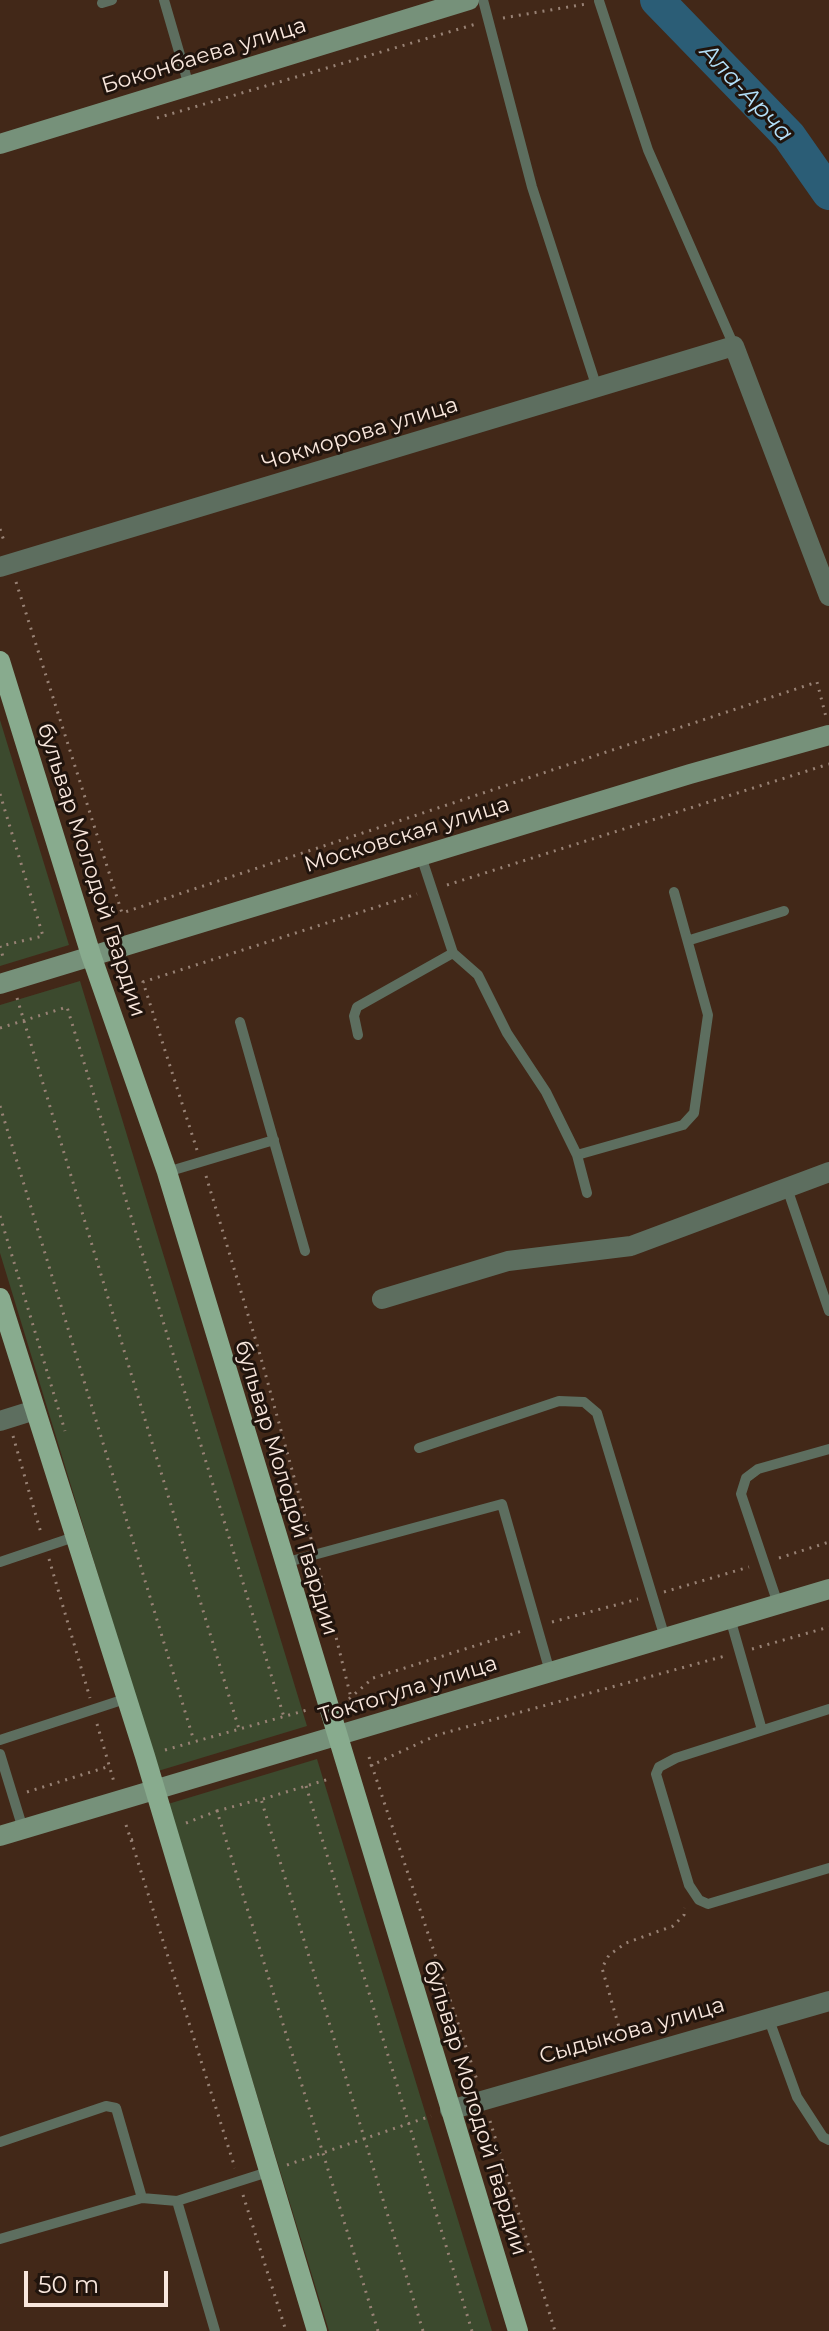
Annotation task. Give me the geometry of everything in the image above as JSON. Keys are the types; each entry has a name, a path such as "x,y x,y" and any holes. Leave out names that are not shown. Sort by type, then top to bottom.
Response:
{"main road":[{"name":"Боконбаева улица","path":"0,144 469,0"},
{"name":"бульвар Молодой Гвардии","path":"0,661 91,955 167,1172 518,2331"},
{"name":"Московская улица","path":"0,984 690,774 829,735"},
{"path":"0,1298 128,1698 317,2331"},
{"name":"Токтогула улица","path":"0,1836 829,1589"}],"street":[{"name":"Чокморова улица","path":"5,566 734,346"},
{"path":"734,346 829,596"},
{"path":"382,1299 508,1261 631,1246 829,1172"},
{"path":"4,1420 35,1410"},
{"name":"Сыдыкова улица","path":"450,2110 829,2001"}],"lane":[{"path":"164,0 189,86"},
{"path":"483,0 532,187 597,388"},
{"path":"599,1 648,150 734,346"},
{"path":"421,856 453,953 478,975 507,1033 546,1092 577,1155 587,1193"},
{"path":"577,1155 683,1125 694,1113 708,1015 690,940 674,892"},
{"path":"690,940 784,911"},
{"path":"358,1035 354,1016 357,1007 453,953"},
{"path":"240,1022 305,1251"},
{"path":"167,1172 274,1140"},
{"path":"787,1188 829,1311"},
{"path":"419,1448 559,1401 584,1402 597,1413 665,1638"},
{"path":"778,1604 741,1494 746,1478 758,1469 829,1449"},
{"path":"284,1563 502,1504 550,1672"},
{"path":"0,1562 77,1536"},
{"path":"730,1618 762,1730"},
{"path":"0,1740 128,1698"},
{"path":"829,1709 676,1758 659,1767 656,1774 689,1885 699,1900 708,1904 829,1868"},
{"path":"0,1754 23,1829"},
{"path":"768,2017 797,2097 823,2137 829,2140"},
{"path":"0,2142 106,2106 116,2108 142,2198"},
{"path":"0,2239 142,2198 177,2201 271,2171"},
{"path":"177,2201 215,2331"}],"path":[{"path":"152,120 488,21 599,1"},
{"path":"0,529 5,566 122,913 817,682 829,729"},
{"path":"354,1710 316,1555 259,1351 143,982 829,764"},
{"path":"0,794 43,936 0,946"},
{"path":"0,1028 67,1007 284,1717"},
{"path":"24,1020 239,1729"},
{"path":"0,1106 195,1742"},
{"path":"4,1420 46,1548 115,1787"},
{"path":"350,1698 373,1678 829,1542"},
{"path":"372,1765 437,1735 829,1627"},
{"path":"161,1752 307,1710"},
{"path":"369,1757 483,2099 555,2331"},
{"path":"13,1797 110,1766"},
{"path":"179,1825 329,1779"},
{"path":"306,1786 472,2331"},
{"path":"261,1799 423,2331"},
{"path":"217,1811 378,2331"},
{"path":"126,1825 286,2331"},
{"path":"131,1840 138,1838"},
{"path":"628,2058 602,1968 609,1955 626,1943 673,1926 684,1915 689,1885"},
{"path":"271,2171 450,2110"}],"green space":[{"path":"0,720 69,945 0,966"},
{"path":"80,981 307,1726 158,1771 0,1253 0,1005"},
{"path":"317,1759 492,2331 329,2331 168,1804"}],"waterway":[{"name":"Ала-Арча","path":"657,0 789,136 829,193"}]}
